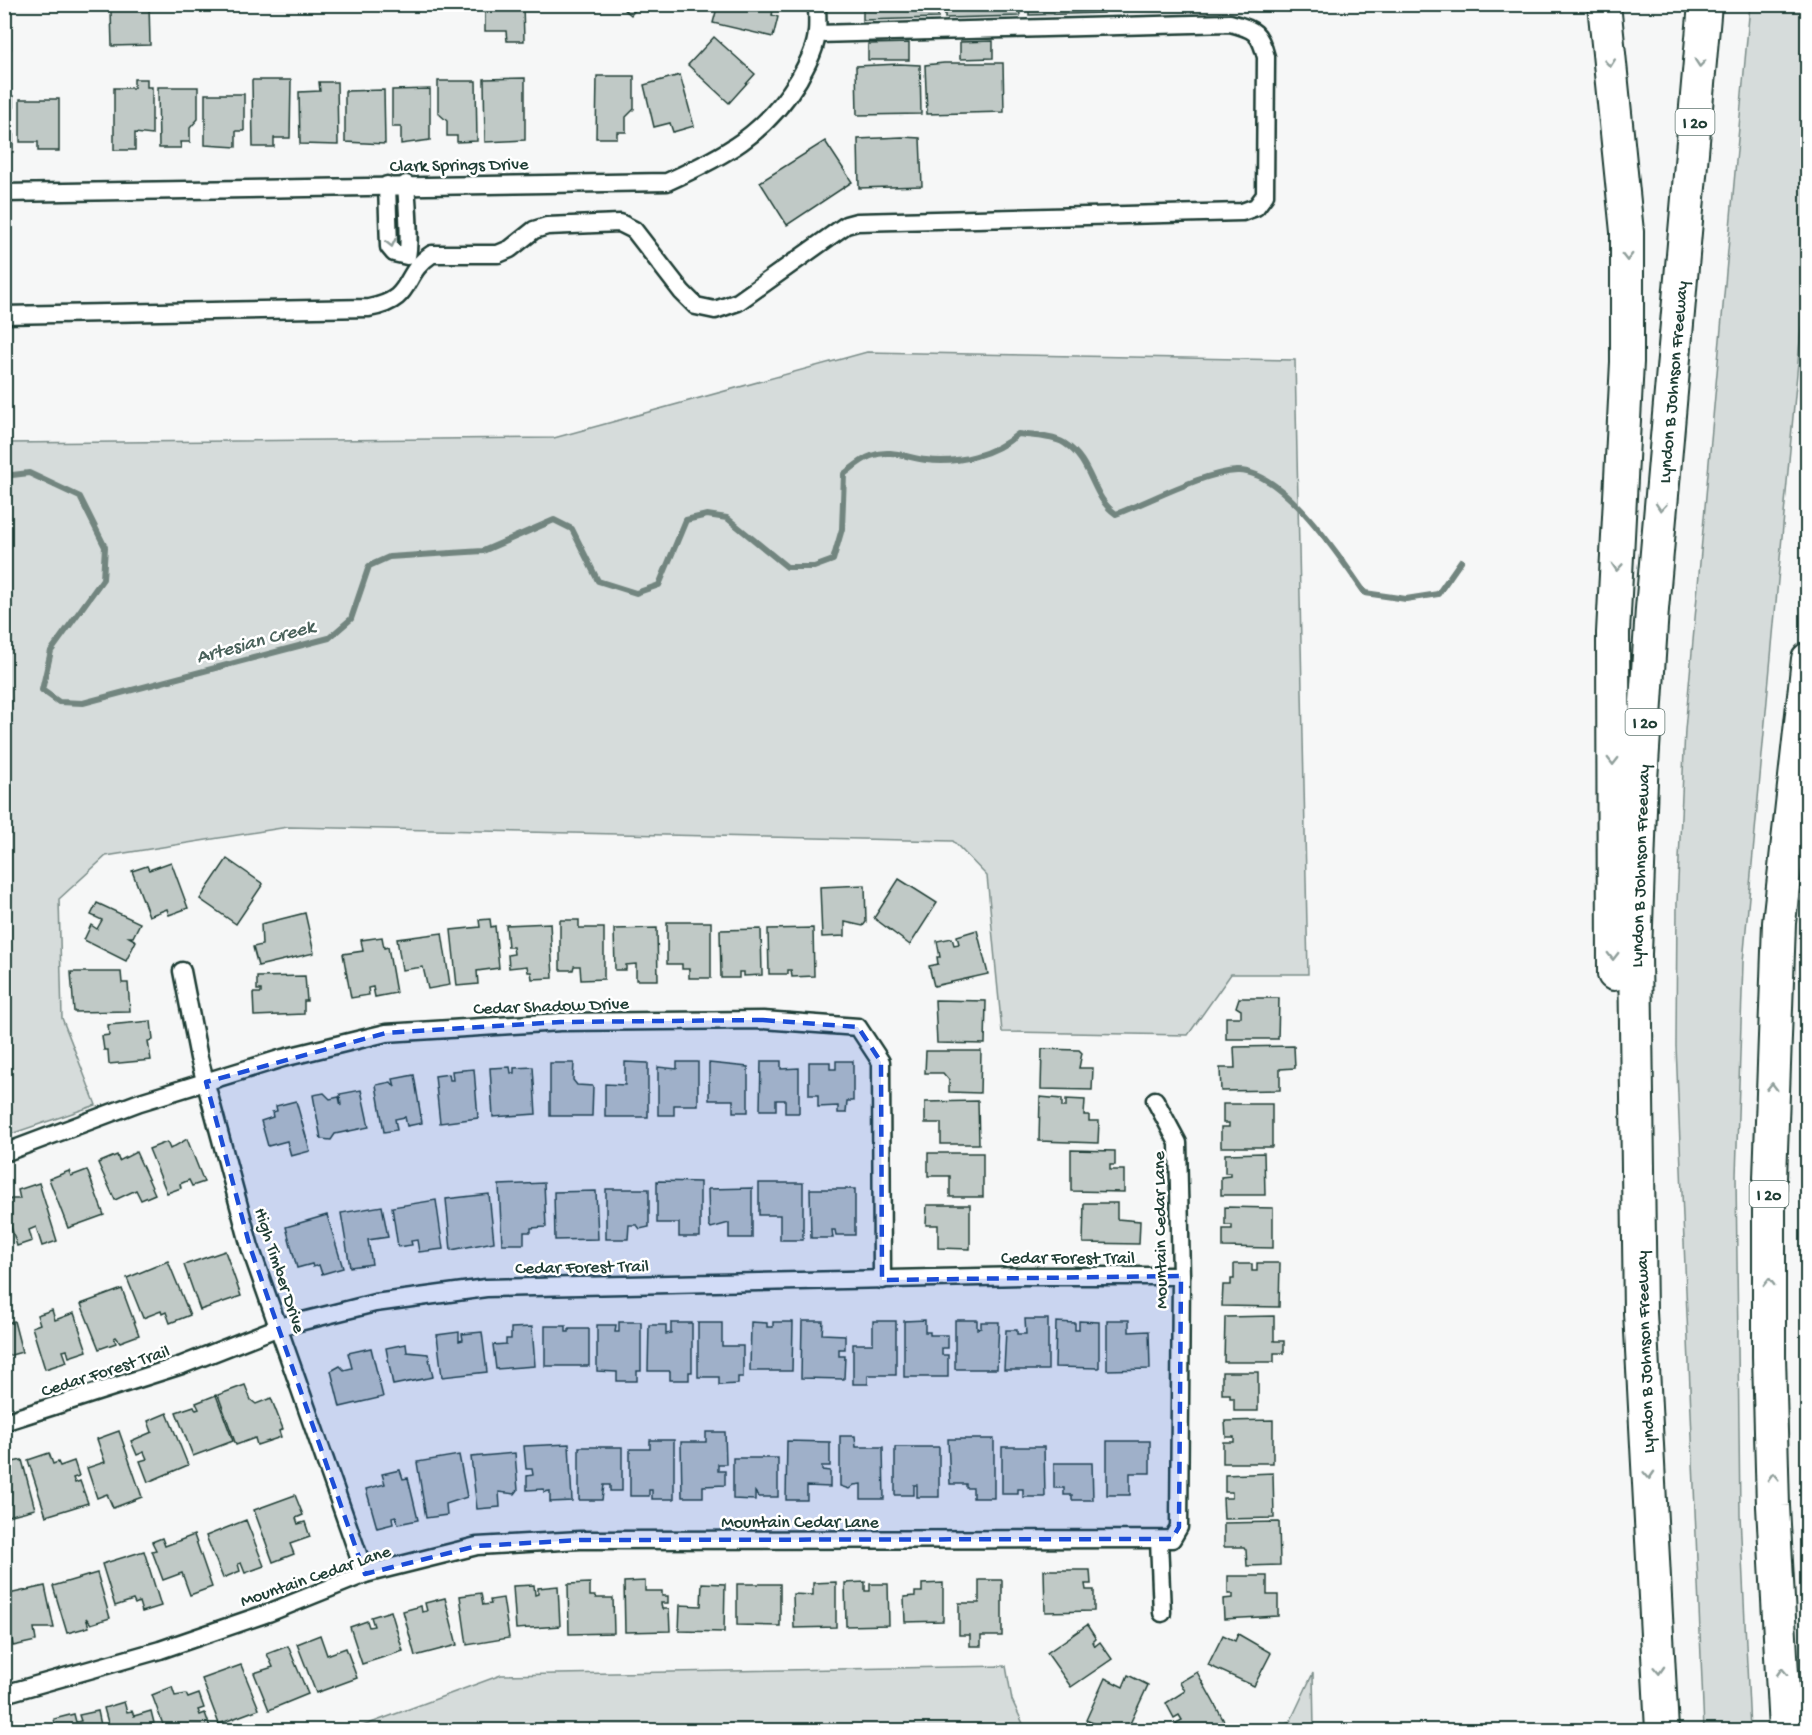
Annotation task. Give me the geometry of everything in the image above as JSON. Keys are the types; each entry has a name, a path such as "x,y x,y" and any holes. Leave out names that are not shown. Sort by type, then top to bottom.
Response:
{"highway":[{"path":"1604,4 1627,232 1627,373 1613,633 1613,974 1638,1207"},
{"name":"Lyndon B Johnson Freeway","path":"1662,1731 1640,1312 1635,954 1641,780 1652,609 1705,4"},
{"name":"I 20","path":"1785,1731 1773,1494 1769,1207 1779,923 1808,659"}],"street":[{"name":"Clark Springs Drive","path":"4,193 406,184 667,182 714,161 760,130 794,88 810,59 818,34 817,6"},
{"path":"387,185 389,247 394,253 413,261 441,253 498,254 510,249 534,230 548,226 620,223 634,230 682,292 696,306 715,310 738,302 846,225 857,222 1242,212 1256,207 1265,195 1266,57 1262,41 1251,28 1230,23 818,34"},
{"path":"4,315 369,308 388,304 402,294 413,261 407,229 406,184"},
{"name":"High Timber Drive","path":"182,971 189,1018 250,1247 279,1327 315,1439 365,1574"},
{"name":"Cedar Shadow Drive","path":"4,1153 140,1102 283,1058 386,1033 561,1022 763,1020 858,1027 880,1062 882,1280"},
{"name":"Mountain Cedar Lane","path":"4,1694 160,1650 268,1613 365,1574 477,1546 580,1540 1172,1539 1179,1527 1178,1143 1155,1100"},
{"name":"Cedar Forest Trail","path":"4,1422 171,1369 279,1327 375,1303 486,1288 1024,1276 1180,1276"},
{"path":"1159,1540 1162,1613"}],"highlighted area":[{"path":"763,1020 858,1027 881,1062 882,1280 1181,1276 1179,1527 1172,1539 580,1540 477,1546 365,1574 250,1247 206,1082 386,1033 561,1022"}],"shaded area":[{"path":"1750,5 1807,5 1807,264 1743,962 1736,1176 1740,1515 1750,1730 1704,1730 1676,1046 1677,903 1685,730"},
{"path":"867,352 1295,360 1308,974 1231,974 1188,1035 1002,1032 987,876 953,841 288,827 106,856 59,899 62,1018 96,1105 5,1136 5,443 554,438"},
{"path":"1006,1666 1012,1700 1026,1730 352,1730 501,1675"},
{"path":"1313,1673 1314,1730 1272,1730 1290,1722"}],"building":[{"path":"4,4 10,4 11,49 4,49"},
{"path":"119,4 149,4 150,45 112,46 111,11"},
{"path":"485,4 523,4 524,41 507,41 506,31 485,31"},
{"path":"618,4 640,4 631,15"},
{"path":"718,4 774,6 772,15 778,17 773,37 713,23"},
{"path":"863,4 938,4 938,18 863,20"},
{"path":"945,4 1019,4 1020,16 945,18"},
{"path":"1029,4 1103,4 1104,13 1029,15"},
{"path":"714,37 755,74 729,103 688,65"},
{"path":"993,41 993,58 960,59 960,42"},
{"path":"909,43 909,60 868,60 868,44"},
{"path":"1003,63 1004,112 927,114 925,65"},
{"path":"920,65 921,114 857,115 856,66"},
{"path":"680,75 694,126 673,132 670,123 654,127 644,85"},
{"path":"597,76 634,76 634,109 626,117 626,132 617,132 617,138 596,138"},
{"path":"525,78 525,140 485,142 484,79"},
{"path":"134,79 147,79 147,87 152,87 152,135 135,133 135,150 114,150 114,88 134,88"},
{"path":"252,80 291,80 290,138 274,138 274,147 253,147"},
{"path":"438,81 476,81 477,141 457,142 457,136 447,136 447,121 438,113"},
{"path":"319,82 337,82 338,145 300,144 299,92 320,91"},
{"path":"158,87 198,87 198,119 190,128 190,142 180,142 181,148 159,148"},
{"path":"430,89 430,140 401,144 401,127 392,127 392,90"},
{"path":"384,90 385,144 345,142 345,91"},
{"path":"205,94 244,94 244,131 236,131 236,147 205,145"},
{"path":"4,96 13,96 13,152 4,152"},
{"path":"20,99 59,99 59,151 38,151 38,142 20,142"},
{"path":"920,138 922,186 859,188 858,139"},
{"path":"825,141 852,182 787,225 760,182"},
{"path":"227,859 263,884 236,924 200,899"},
{"path":"171,862 188,908 169,915 167,909 149,916 132,871 147,866 149,870"},
{"path":"899,879 937,903 910,945 874,918"},
{"path":"865,885 866,922 863,926 845,922 845,936 822,937 820,887"},
{"path":"97,903 140,923 133,937 129,937 136,941 126,961 84,940 91,925 97,929 102,920 91,915"},
{"path":"305,913 314,953 258,966 253,947 262,945 261,924"},
{"path":"490,919 491,927 495,926 499,968 477,971 478,984 457,986 451,930 480,927 479,920"},
{"path":"560,920 579,920 579,928 604,928 604,979 581,980 580,966 574,966 573,970 560,970"},
{"path":"667,922 711,922 711,978 689,978 689,969 682,969 682,964 667,964"},
{"path":"550,923 553,978 532,979 527,966 509,968 508,955 514,954 513,947 508,947 506,925"},
{"path":"657,928 658,980 636,980 636,964 626,965 626,970 615,970 614,929"},
{"path":"813,928 814,976 792,977 791,970 788,970 788,974 769,974 768,929"},
{"path":"761,929 762,975 744,976 744,972 739,972 739,978 721,978 720,930"},
{"path":"977,930 988,974 934,986 929,966 938,964 937,957 940,957 937,941 952,938 954,945 959,944 957,936"},
{"path":"442,933 450,985 428,989 423,967 402,970 397,939"},
{"path":"382,937 384,948 388,947 396,993 375,997 373,987 368,988 369,995 351,998 343,954 363,951 361,940"},
{"path":"71,972 121,972 122,983 128,983 130,1011 74,1012"},
{"path":"305,976 307,1001 304,1001 304,1014 254,1016 253,993 261,993 261,990 257,990 257,977"},
{"path":"1239,998 1279,998 1278,1039 1226,1039 1226,1017 1241,1017 1241,1010 1236,1007"},
{"path":"935,1000 986,1001 985,1044 937,1043"},
{"path":"151,1021 153,1040 148,1041 151,1060 109,1064 108,1050 104,1050 102,1036 109,1035 108,1025"},
{"path":"1294,1046 1295,1068 1280,1069 1280,1090 1221,1091 1220,1068 1235,1068 1234,1047"},
{"path":"1042,1049 1079,1050 1082,1053 1079,1068 1093,1068 1092,1090 1041,1089"},
{"path":"926,1051 981,1051 980,1093 949,1092 949,1080 943,1073 925,1073"},
{"path":"761,1061 781,1061 781,1069 799,1068 799,1113 785,1113 785,1100 776,1100 776,1110 760,1110"},
{"path":"836,1061 853,1061 853,1101 847,1101 846,1113 838,1113 838,1106 818,1107 818,1095 809,1095 809,1062 830,1062 830,1069 836,1069"},
{"path":"625,1062 648,1063 648,1117 605,1117 605,1084 625,1085"},
{"path":"677,1062 698,1062 698,1105 674,1105 674,1115 658,1115 658,1067 677,1069"},
{"path":"550,1063 574,1063 573,1080 577,1085 593,1086 592,1116 550,1116"},
{"path":"709,1063 748,1067 748,1112 733,1112 733,1100 709,1100"},
{"path":"510,1067 511,1073 514,1073 514,1068 533,1067 536,1114 493,1117 490,1068"},
{"path":"474,1069 478,1118 440,1123 435,1076 449,1074 450,1080 453,1080 452,1071"},
{"path":"414,1075 422,1123 407,1126 405,1117 395,1119 397,1130 384,1132 376,1085 391,1082 395,1087 393,1079"},
{"path":"361,1090 369,1127 335,1134 331,1140 321,1139 313,1095 324,1093 330,1099 339,1097 341,1106 340,1094"},
{"path":"1040,1097 1062,1099 1062,1107 1066,1107 1066,1099 1085,1100 1084,1115 1089,1115 1089,1121 1099,1121 1098,1143 1039,1141"},
{"path":"296,1101 310,1151 291,1156 287,1141 268,1146 261,1121 273,1117 272,1112 277,1111 276,1106"},
{"path":"978,1101 979,1144 941,1144 941,1123 925,1123 925,1102"},
{"path":"1223,1104 1272,1104 1272,1147 1221,1147 1221,1127 1229,1127 1229,1123 1223,1123"},
{"path":"187,1139 204,1182 192,1186 189,1180 180,1184 181,1188 167,1193 149,1149 167,1142 170,1149"},
{"path":"1071,1150 1115,1151 1115,1165 1110,1165 1110,1170 1124,1170 1124,1192 1071,1191"},
{"path":"136,1152 155,1194 141,1200 136,1190 115,1200 98,1163 117,1155 119,1161"},
{"path":"928,1153 983,1153 983,1197 950,1197 950,1176 928,1176"},
{"path":"1264,1153 1265,1195 1221,1195 1221,1177 1230,1176 1230,1173 1225,1173 1225,1154"},
{"path":"87,1170 104,1215 68,1228 49,1179 69,1171 71,1176"},
{"path":"657,1181 700,1182 700,1237 679,1237 679,1223 657,1223"},
{"path":"39,1183 57,1241 42,1246 36,1227 29,1230 32,1241 17,1246 4,1204 11,1199 20,1199 18,1190"},
{"path":"544,1183 546,1227 531,1228 531,1232 524,1232 524,1244 502,1244 499,1185"},
{"path":"759,1183 803,1183 803,1240 780,1240 780,1215 759,1215"},
{"path":"752,1188 752,1238 729,1238 729,1223 711,1228 708,1189"},
{"path":"606,1189 649,1189 649,1227 640,1229 637,1225 629,1225 628,1239 606,1239"},
{"path":"810,1189 855,1189 855,1235 836,1235 835,1230 832,1230 833,1238 811,1238"},
{"path":"596,1191 598,1239 555,1240 554,1192"},
{"path":"489,1194 494,1242 451,1250 446,1199"},
{"path":"436,1200 443,1249 419,1252 417,1240 411,1241 412,1245 398,1247 392,1207"},
{"path":"1084,1203 1117,1203 1117,1219 1140,1221 1139,1244 1083,1243"},
{"path":"927,1205 970,1205 970,1249 938,1248 938,1225 926,1225"},
{"path":"382,1206 388,1237 368,1240 372,1264 350,1267 341,1213"},
{"path":"1225,1207 1273,1208 1273,1248 1223,1247 1223,1229 1232,1229 1232,1225 1225,1225"},
{"path":"327,1215 343,1268 322,1274 319,1265 313,1267 312,1264 297,1268 286,1227"},
{"path":"225,1251 241,1296 200,1310 184,1265"},
{"path":"168,1261 190,1315 170,1323 166,1312 162,1314 161,1311 143,1318 127,1278"},
{"path":"1257,1263 1280,1263 1279,1307 1222,1306 1223,1285 1231,1285 1231,1279 1234,1279 1234,1264 1252,1264 1252,1271 1257,1271"},
{"path":"122,1289 139,1335 120,1342 116,1337 114,1338 116,1343 99,1349 81,1304"},
{"path":"52,1310 55,1320 74,1313 87,1351 69,1357 67,1350 63,1351 67,1362 45,1369 32,1327 40,1324 37,1315"},
{"path":"1274,1316 1274,1341 1284,1341 1284,1353 1274,1353 1274,1362 1224,1362 1225,1317"},
{"path":"1025,1319 1048,1319 1048,1370 1004,1370 1006,1330 1017,1330 1017,1334 1026,1334"},
{"path":"925,1320 925,1332 930,1332 930,1335 948,1335 948,1348 942,1348 942,1355 948,1355 948,1377 904,1377 904,1321"},
{"path":"955,1320 977,1320 977,1329 981,1328 981,1322 999,1322 997,1369 955,1369"},
{"path":"1107,1320 1129,1320 1129,1332 1149,1331 1150,1369 1107,1370"},
{"path":"14,1321 22,1352 4,1357 4,1324"},
{"path":"802,1321 823,1321 822,1334 845,1335 845,1349 839,1349 839,1356 845,1356 844,1379 801,1378"},
{"path":"873,1321 896,1321 896,1375 868,1375 868,1384 853,1384 853,1344 873,1344"},
{"path":"1079,1321 1099,1322 1099,1368 1055,1367 1056,1322 1075,1323 1075,1330 1079,1330"},
{"path":"619,1322 641,1322 641,1371 637,1371 637,1381 617,1381 617,1372 597,1371 597,1325 616,1325 615,1332 619,1332"},
{"path":"751,1322 767,1323 767,1327 773,1327 773,1322 793,1322 792,1371 750,1371"},
{"path":"671,1323 692,1323 692,1372 689,1372 689,1380 670,1380 670,1371 648,1371 649,1325 666,1325 666,1334 671,1333"},
{"path":"698,1323 722,1323 722,1346 743,1346 743,1377 738,1377 738,1384 719,1385 719,1377 698,1377"},
{"path":"545,1326 566,1326 566,1332 569,1332 569,1329 589,1329 589,1366 545,1366"},
{"path":"532,1327 535,1366 496,1369 493,1345 506,1344 506,1339 511,1339 511,1328"},
{"path":"459,1332 459,1341 463,1340 462,1334 482,1332 487,1372 442,1377 437,1335"},
{"path":"406,1344 407,1352 428,1354 433,1377 393,1385 386,1348"},
{"path":"371,1348 383,1397 340,1407 331,1371 340,1366 344,1370 352,1368 348,1353"},
{"path":"4,1359 10,1380 4,1382"},
{"path":"1222,1372 1258,1372 1258,1411 1234,1411 1234,1398 1230,1398 1230,1394 1222,1394"},
{"path":"245,1385 251,1400 256,1404 271,1398 283,1429 279,1431 281,1437 257,1445 255,1438 236,1445 218,1395"},
{"path":"216,1395 233,1441 193,1456 176,1412 194,1406 196,1410 199,1409 196,1403"},
{"path":"167,1413 188,1465 148,1482 140,1461 147,1459 144,1452 137,1455 131,1441 152,1432 148,1421"},
{"path":"1273,1420 1273,1463 1223,1463 1223,1442 1234,1442 1234,1437 1226,1437 1225,1421"},
{"path":"119,1431 142,1497 113,1508 107,1494 97,1498 87,1468 105,1462 97,1439"},
{"path":"706,1432 725,1432 726,1464 718,1464 718,1471 725,1471 725,1485 703,1486 703,1497 682,1497 681,1442 706,1442"},
{"path":"840,1436 855,1436 856,1447 883,1447 884,1499 861,1499 861,1484 849,1489 840,1486"},
{"path":"948,1439 994,1439 994,1498 973,1498 973,1488 966,1488 966,1484 950,1484"},
{"path":"650,1440 674,1440 674,1499 652,1499 652,1490 649,1490 649,1496 630,1496 630,1449 650,1449"},
{"path":"787,1441 830,1442 830,1466 822,1466 822,1470 830,1471 830,1487 807,1486 807,1500 786,1500"},
{"path":"1107,1441 1150,1441 1150,1473 1130,1473 1130,1495 1107,1495"},
{"path":"569,1444 572,1501 550,1502 550,1491 527,1490 527,1476 533,1475 532,1469 526,1469 524,1446"},
{"path":"579,1447 622,1447 622,1491 610,1491 610,1485 604,1485 602,1500 579,1500"},
{"path":"895,1447 939,1447 939,1497 917,1497 917,1485 914,1485 914,1495 895,1495"},
{"path":"1002,1447 1044,1447 1045,1497 1023,1497 1023,1489 1018,1489 1018,1494 1002,1494"},
{"path":"49,1453 53,1464 58,1462 60,1466 74,1461 79,1476 73,1478 75,1483 80,1481 88,1503 46,1516 28,1460"},
{"path":"515,1453 518,1490 515,1494 499,1492 500,1507 477,1509 471,1457"},
{"path":"459,1455 467,1497 446,1504 447,1515 426,1518 417,1462"},
{"path":"733,1458 778,1458 778,1497 759,1497 755,1492 755,1500 733,1499"},
{"path":"22,1460 35,1509 4,1517 4,1464"},
{"path":"1054,1463 1092,1463 1093,1500 1072,1500 1072,1495 1064,1495 1064,1488 1054,1488"},
{"path":"400,1470 403,1479 408,1478 418,1520 398,1524 396,1516 392,1517 393,1524 377,1528 366,1489 385,1484 382,1474"},
{"path":"1273,1473 1274,1518 1224,1519 1223,1498 1232,1498 1232,1492 1225,1492 1225,1475"},
{"path":"295,1495 303,1515 296,1518 298,1524 305,1522 310,1537 290,1544 294,1554 273,1562 254,1510"},
{"path":"246,1520 264,1566 245,1573 241,1563 238,1564 240,1571 223,1578 206,1536"},
{"path":"1279,1522 1280,1565 1247,1566 1244,1547 1224,1547 1224,1523"},
{"path":"194,1535 212,1587 190,1595 182,1573 163,1580 152,1551 156,1550 152,1542 162,1538 165,1546"},
{"path":"144,1551 161,1606 142,1612 139,1602 135,1604 133,1600 115,1606 102,1564"},
{"path":"1044,1570 1090,1570 1091,1584 1085,1584 1086,1590 1094,1590 1094,1611 1045,1612"},
{"path":"97,1573 110,1618 91,1624 86,1618 89,1627 67,1633 53,1586"},
{"path":"1228,1576 1267,1576 1267,1595 1278,1595 1278,1616 1224,1619 1223,1599 1233,1598 1233,1594 1228,1594"},
{"path":"979,1580 1002,1580 1002,1636 981,1636 981,1646 970,1646 970,1635 959,1635 959,1603 979,1603"},
{"path":"645,1581 645,1591 662,1591 662,1596 668,1596 668,1603 661,1603 662,1609 669,1609 670,1631 625,1632 624,1582"},
{"path":"836,1582 836,1627 794,1628 793,1594 813,1595 813,1583"},
{"path":"865,1582 865,1591 870,1591 870,1584 888,1584 889,1625 846,1626 845,1583"},
{"path":"590,1583 590,1596 613,1598 614,1633 569,1634 568,1584"},
{"path":"702,1583 725,1584 724,1632 679,1631 680,1605 701,1606"},
{"path":"943,1583 943,1621 905,1622 904,1597 915,1596 915,1592 922,1592 922,1584"},
{"path":"737,1584 780,1584 780,1626 737,1625"},
{"path":"534,1585 535,1595 538,1594 538,1588 558,1586 560,1626 516,1629 513,1586"},
{"path":"45,1586 54,1628 34,1628 36,1641 13,1646 4,1595"},
{"path":"481,1593 483,1605 491,1604 490,1600 503,1598 509,1638 467,1645 460,1596"},
{"path":"445,1598 457,1645 415,1656 403,1611 421,1606 422,1612 427,1611 425,1603"},
{"path":"391,1611 403,1651 362,1664 350,1627 367,1621 369,1627 374,1626 371,1617"},
{"path":"1087,1625 1096,1639 1093,1642 1095,1646 1100,1642 1112,1659 1071,1687 1047,1653"},
{"path":"1238,1634 1271,1653 1254,1686 1208,1665 1223,1635 1235,1641"},
{"path":"320,1635 327,1655 346,1648 357,1678 316,1693 297,1644"},
{"path":"288,1646 308,1694 269,1710 254,1673 273,1667 267,1654"},
{"path":"241,1665 259,1709 219,1724 202,1679"},
{"path":"1197,1672 1225,1723 1211,1730 1181,1730 1176,1723 1182,1720 1179,1715 1174,1718 1166,1703 1185,1691 1180,1682"},
{"path":"1128,1675 1148,1685 1127,1730 1110,1730 1086,1720 1105,1678 1123,1687"},
{"path":"172,1687 175,1696 186,1694 188,1698 199,1694 204,1708 198,1710 200,1715 205,1713 211,1730 165,1730 152,1695"},
{"path":"124,1702 127,1712 132,1711 134,1716 151,1711 154,1723 148,1725 150,1730 110,1730 104,1708"},
{"path":"98,1711 102,1730 57,1730 54,1719 74,1714 76,1722 81,1721 79,1715"},
{"path":"46,1725 47,1730 25,1730"}],"waterway":[{"name":"Artesian Creek","path":"4,476 29,473 80,497 105,547 103,579 51,651 42,690 59,702 83,703 329,638 351,619 369,566 389,557 483,551 554,520 572,529 598,581 636,593 659,585 686,520 707,515 727,518 787,567 814,567 833,560 842,529 844,474 861,461 885,453 938,461 963,459 987,453 1018,434 1054,439 1074,451 1087,469 1101,498 1116,514 1209,476 1237,471 1255,474 1273,484 1309,518 1365,593 1406,599 1438,594 1461,561"}]}
